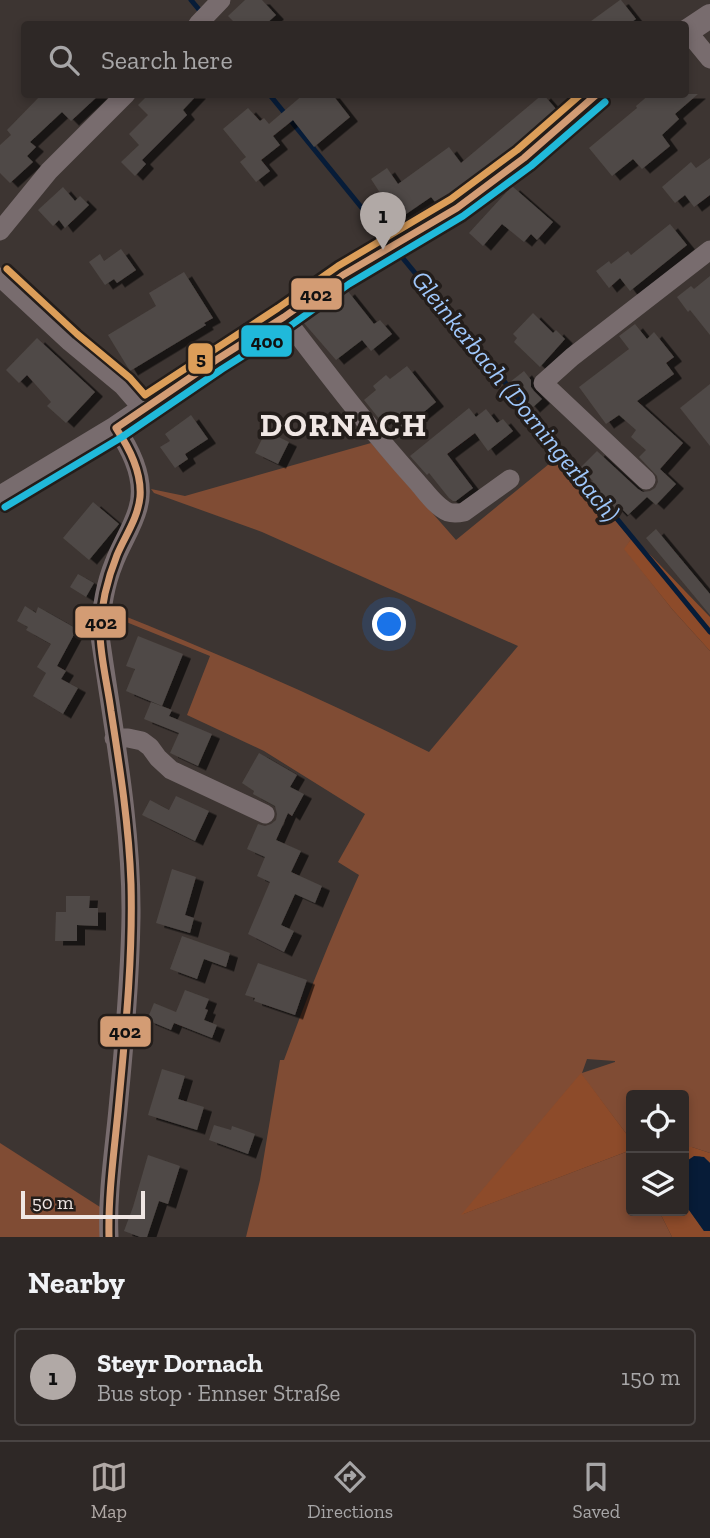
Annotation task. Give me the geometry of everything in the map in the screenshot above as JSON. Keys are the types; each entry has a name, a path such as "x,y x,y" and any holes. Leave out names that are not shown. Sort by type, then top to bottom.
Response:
{"street":[{"path":"689,29 710,16"},
{"path":"689,35 710,60"},
{"path":"0,231 49,171 122,98"},
{"path":"0,498 116,428 284,317 320,290 457,208 495,181 593,98"},
{"path":"646,480 543,383 572,357 710,250"},
{"path":"0,277 70,342 123,386 143,410"},
{"path":"284,317 367,424 446,512 464,512 510,479"},
{"path":"110,1237 110,1182 123,1056 131,916 130,862 100,636 107,582 135,516 141,494 133,459 116,428"},
{"path":"114,738 142,741 171,770 265,814"}],"shaded area":[{"path":"371,443 456,540 560,455 631,539 625,549 672,609 710,651 710,1153 689,1147 689,1090 626,1090 626,1133 581,1074 463,1214 626,1152 626,1216 662,1216 672,1237 246,1237 260,1180 280,1060 284,1060 359,875 338,862 365,814 264,751 187,715 210,656 109,615 112,611 232,661 429,752 518,646 262,532 154,493 151,489 185,496","holes":["587,1059 615,1062 582,1073"]},
{"path":"631,539 635,539 710,617 710,651 624,549"},
{"path":"581,1073 626,1133 626,1152 461,1215"},
{"path":"0,1143 100,1207 102,1237 0,1237"},
{"path":"689,1147 710,1153 710,1163 703,1158 689,1160"},
{"path":"689,1210 704,1231 710,1231 710,1237 672,1237 662,1216 689,1216"}],"water":[{"path":"694,1156 704,1157 710,1163 710,1231 704,1231 689,1210 689,1160"}],"building":[{"path":"245,0 262,0 276,15 269,21 233,21 228,16"},
{"path":"620,0 636,19 633,21 591,21"},
{"path":"689,94 698,94 675,114 679,119 662,135 670,146 642,169 633,159 612,176 589,148 637,108 645,98 689,98"},
{"path":"38,98 96,98 71,121 62,112 30,142 36,147 27,156 33,162 10,183 0,173 0,145 11,135 7,130"},
{"path":"145,98 194,98 183,110 187,115 142,160 146,164 135,176 121,162 139,145 129,134 148,115 138,105"},
{"path":"299,98 335,98 350,117 314,147 293,120 273,136 280,145 261,160 270,171 256,182 240,162 246,157 223,129 248,108 260,121 264,118 269,124"},
{"path":"538,98 546,98 557,110 449,196 436,203 431,197 393,223 379,203 384,199 371,179 387,168 398,184 449,147 461,163"},
{"path":"710,158 710,195 694,207 685,195 675,203 662,187 691,162 696,168"},
{"path":"512,186 553,222 537,240 531,234 524,242 502,224 483,246 469,233"},
{"path":"63,187 75,201 80,196 89,205 65,228 59,220 53,226 38,210"},
{"path":"670,224 687,245 630,291 620,278 609,288 596,271 628,251 631,255"},
{"path":"121,249 136,270 117,283 114,279 105,285 89,262 100,254 104,261"},
{"path":"184,272 213,318 204,323 206,325 130,371 108,335 156,306 149,293"},
{"path":"710,276 710,335 677,297 691,286 694,289"},
{"path":"347,290 374,324 380,320 392,334 371,351 362,340 336,360 303,322"},
{"path":"533,313 553,333 556,330 565,339 540,367 514,342 517,338 513,334"},
{"path":"635,324 647,339 654,332 674,357 666,363 674,374 637,401 683,443 660,469 676,484 656,505 647,497 628,515 622,509 619,512 580,468 597,451 643,492 655,488 657,476 639,457 646,450 631,437 636,430 619,415 606,424 579,387 629,349 619,336"},
{"path":"37,338 95,392 66,423 47,406 51,402 27,375 19,383 6,370"},
{"path":"407,366 436,402 402,430 390,414 381,421 364,400 376,390 373,386 386,375 390,379"},
{"path":"524,371 531,380 531,387 542,399 532,408 510,382"},
{"path":"710,384 710,446 680,408"},
{"path":"469,408 476,417 486,409 497,423 503,419 513,431 488,451 475,433 447,454 473,488 453,501 410,456"},
{"path":"191,415 208,439 185,454 188,459 175,468 160,447 170,441 165,434"},
{"path":"266,431 289,442 278,464 255,453"},
{"path":"93,502 119,524 89,560 63,538"},
{"path":"656,529 710,594 710,615 646,538"},
{"path":"78,574 94,583 86,597 70,587"},
{"path":"25,606 36,613 38,607 77,629 57,666 66,671 61,679 78,688 63,714 33,696 46,673 37,667 51,644 26,630 28,627 17,621"},
{"path":"138,636 183,654 162,706 126,691 135,669 126,666"},
{"path":"151,702 172,710 169,716 212,734 198,766 170,753 179,733 144,719"},
{"path":"259,753 297,775 290,787 304,794 292,816 288,813 276,840 301,851 291,872 322,886 315,903 295,894 281,925 294,931 284,952 248,934 270,882 257,876 265,857 247,849 258,824 271,824 276,820 277,814 275,806 253,794 254,791 242,783"},
{"path":"176,796 209,811 195,841 142,815 150,800 169,810"},
{"path":"172,869 196,877 185,915 194,918 190,933 156,923"},
{"path":"66,896 90,896 89,908 98,908 98,926 77,925 77,941 55,941 56,912 66,912"},
{"path":"182,936 230,953 226,967 204,959 197,979 170,969"},
{"path":"258,963 307,980 295,1015 254,1001 255,998 245,995"},
{"path":"185,990 209,999 204,1020 217,1025 212,1038 174,1023 171,1030 147,1020 154,1003 176,1012"},
{"path":"162,1069 185,1076 178,1099 204,1107 197,1130 148,1115"},
{"path":"214,1125 231,1130 232,1126 255,1134 248,1154 209,1140"},
{"path":"148,1155 180,1166 168,1204 159,1201 147,1237 140,1237 124,1231"}],"waterway":[{"name":"Gleinkerbach (Dorningerbach)","path":"191,0 208,21"},
{"name":"Gleinkerbach (Dorningerbach)","path":"272,98 388,240"},
{"name":"Gleinkerbach (Dorningerbach)","path":"397,251 710,632"}],"transit line":[{"name":"5","path":"7,269 77,334 130,378 145,395 338,266 451,199 517,150 576,98"},
{"name":"402","path":"116,428 343,275 457,208 524,158 592,98"},
{"name":"400","path":"5,507 122,437 349,284 463,216 531,166 605,102"},
{"name":"402","path":"109,1237 110,1190 128,998 131,884 124,797 100,632 110,574 134,520 140,497 137,469 116,428"}],"place":[{"name":"Steyr Dornach","path":"383,250"}],"district":[{"name":"DORNACH","path":"344,425"}]}
